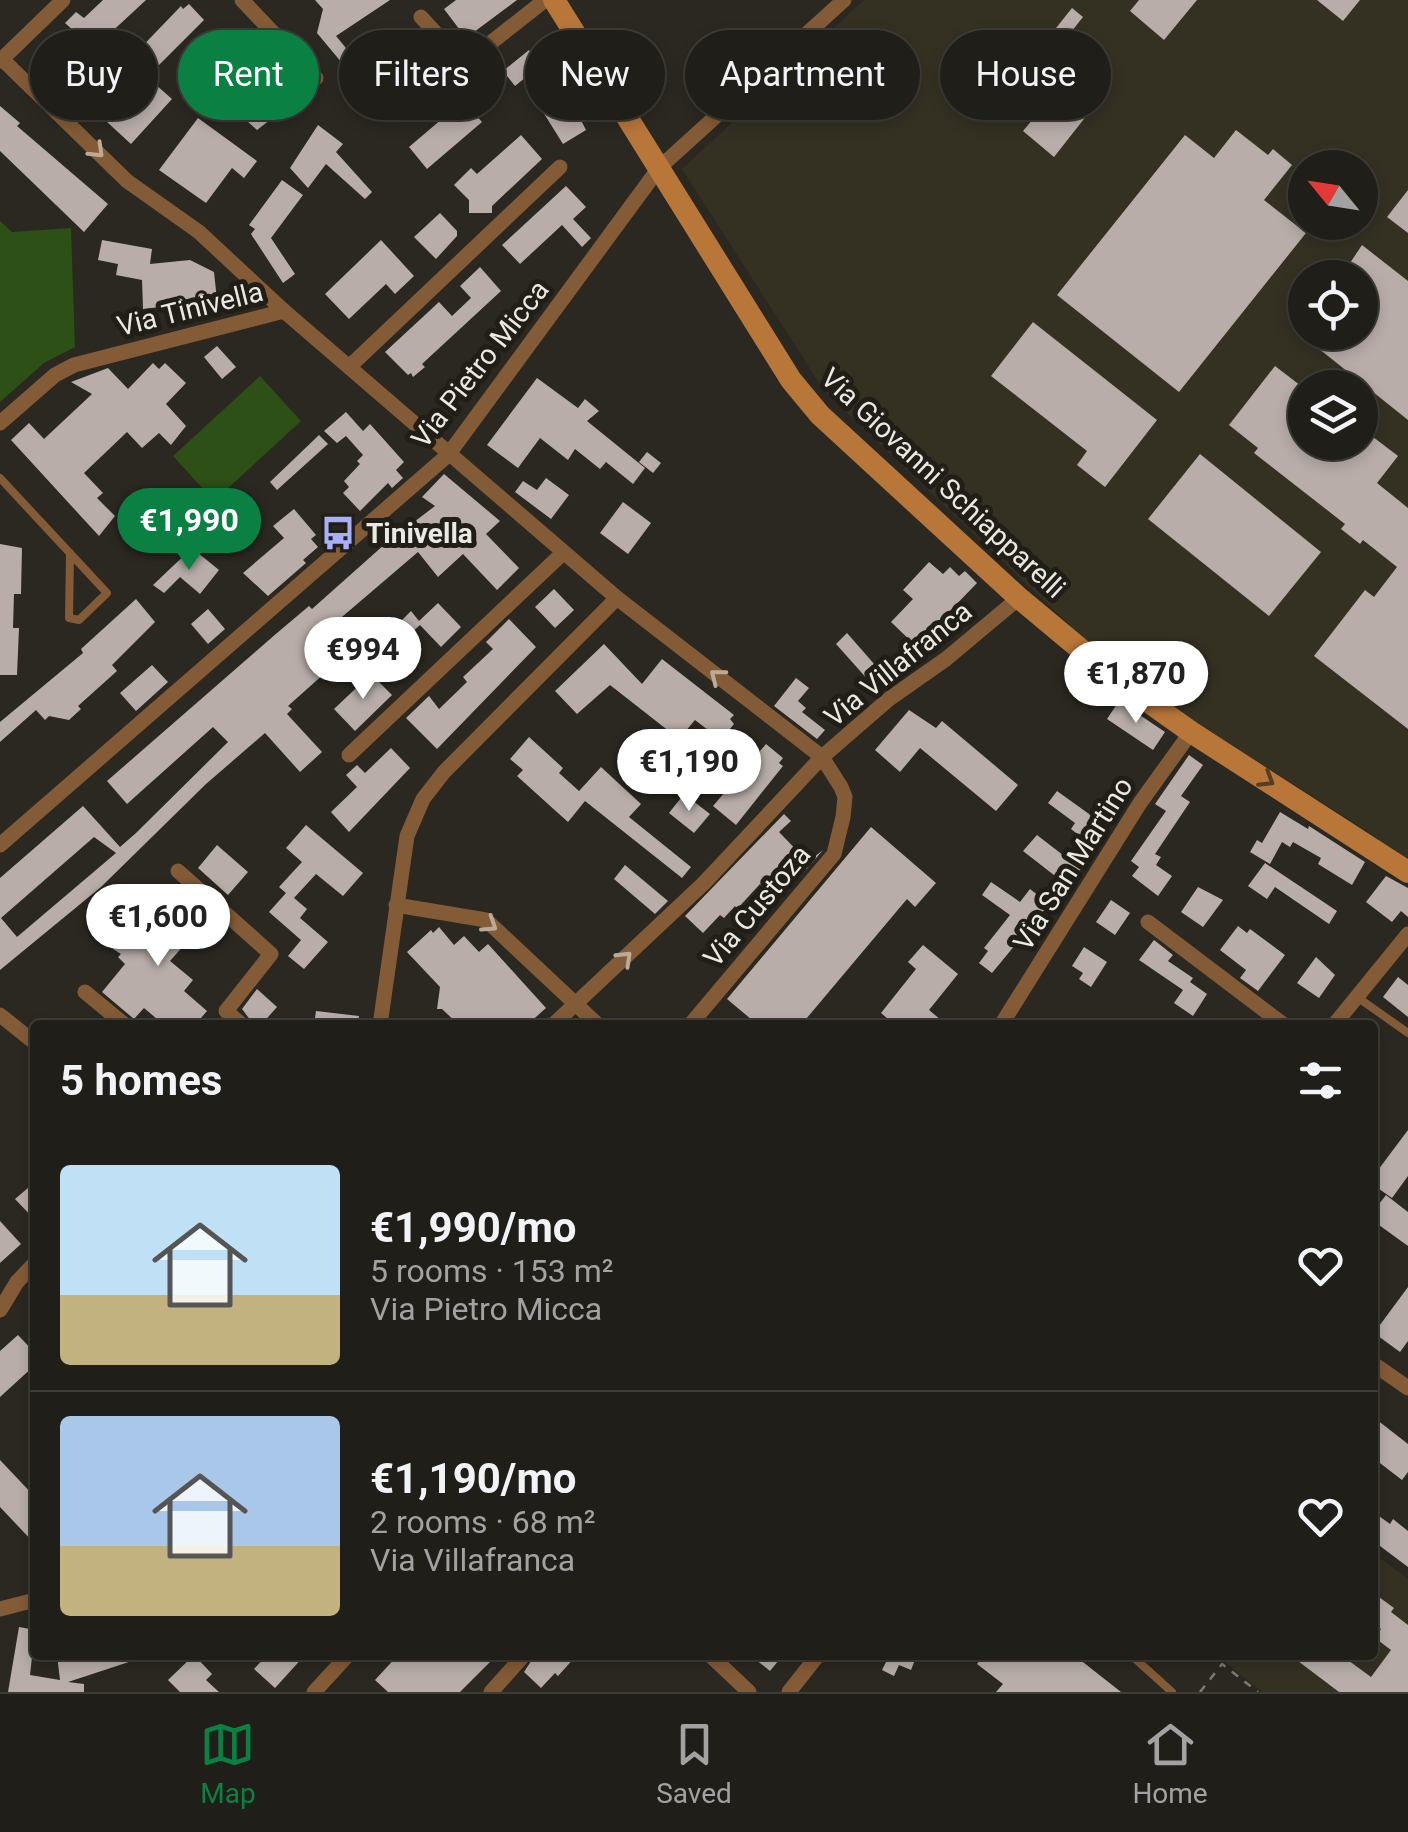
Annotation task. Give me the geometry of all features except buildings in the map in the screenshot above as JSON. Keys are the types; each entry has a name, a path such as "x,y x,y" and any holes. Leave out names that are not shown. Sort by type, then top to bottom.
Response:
{"street":[{"path":"63,0 1,60 127,181 200,232 284,311"},
{"path":"242,0 270,30"},
{"path":"421,17 464,64 545,0"},
{"name":"Via Giovanni Schiapparelli","path":"554,0 805,398 820,415 1020,598 1128,688 1408,872"},
{"name":"Via Pietro Micca","path":"0,845 448,455 660,168 844,0"},
{"path":"348,367 560,167"},
{"name":"Via Tinivella","path":"0,423 55,375 74,365 284,311 617,598 822,757"},
{"path":"350,756 563,553"},
{"path":"381,1020 407,836 422,799 444,772 617,598"},
{"name":"Via Villafranca","path":"558,1020 704,883 822,757 878,708 1020,598"},
{"name":"Via San Martino","path":"1004,1020 1140,803 1191,732"},
{"name":"Via Custoza","path":"694,1020 834,854 845,798 822,757"},
{"path":"178,871 271,954 218,1020"},
{"path":"396,904 486,920 593,1020"},
{"path":"1148,922 1277,1020"},
{"path":"1338,1020 1408,934"},
{"path":"84,992 119,1020"},
{"path":"226,1011 236,1020"},
{"path":"0,1015 30,1039"},
{"path":"0,1310 30,1268"},
{"path":"1378,1367 1408,1388"},
{"path":"0,1608 30,1601"},
{"path":"314,1692 343,1660"},
{"path":"491,1692 520,1660"},
{"path":"715,1660 749,1692"},
{"path":"789,1692 814,1660"}],"lane":[{"path":"0,478 108,593 78,620 69,618 70,553"},
{"path":"1357,997 1408,1032"},
{"path":"1137,1660 1172,1692"}],"path":[{"path":"1217,1660 1258,1692"},
{"path":"1200,1692 1222,1664"}],"shaded area":[{"path":"864,0 1408,0 1408,862 1370,833 1122,675 825,392 682,169 735,120 920,120 920,30 832,30"},
{"path":"1378,1557 1408,1579 1408,1692 1262,1692 1222,1660 1378,1660"}],"green space":[{"path":"0,221 12,232 71,228 75,347 44,363 0,402"},
{"path":"260,376 301,421 214,501 173,456"}],"place":[{"name":"Tinivella","path":"338,533"}]}
